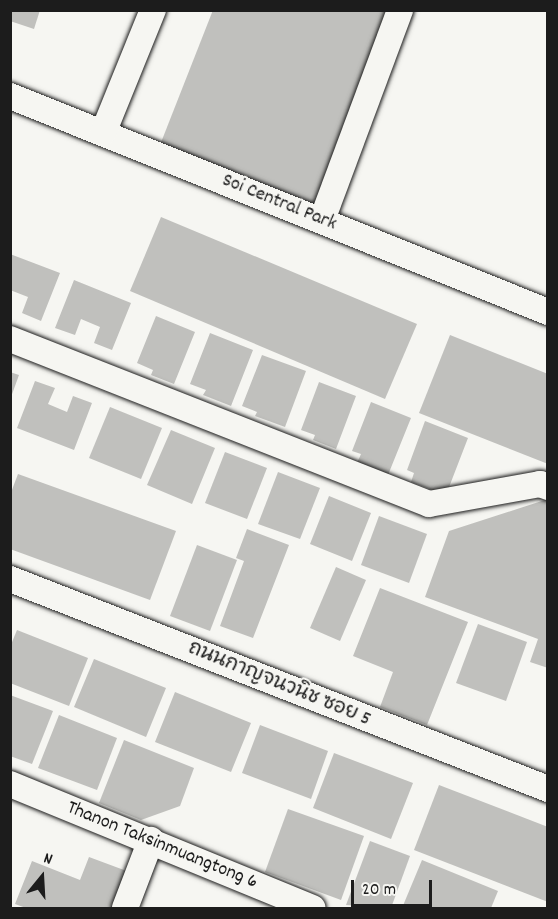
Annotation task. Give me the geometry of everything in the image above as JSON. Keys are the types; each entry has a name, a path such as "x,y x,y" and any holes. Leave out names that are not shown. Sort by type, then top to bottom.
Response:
{"street":[{"path":"103,133 153,10"},
{"path":"322,220 400,10"},
{"name":"Soi Central Park","path":"10,96 548,312"},
{"path":"10,339 429,504 540,484 548,487"},
{"name":"ถนนกาญจนวนิช ซอย 5","path":"10,579 548,789"},
{"name":"Thanon Taksinmuangtong 6","path":"10,784 151,840 313,909"},
{"path":"125,909 151,840"}],"building":[{"path":"10,10 40,10 34,29 10,21"},
{"path":"213,10 390,10 314,206 160,145"},
{"path":"161,217 417,324 385,399 130,291"},
{"path":"10,254 60,273 41,321 22,313 28,297 10,290"},
{"path":"74,280 131,303 112,350 94,343 100,327 81,319 75,335 55,328"},
{"path":"156,316 195,332 174,384 151,375 153,370 137,363"},
{"path":"210,333 253,350 231,406 203,395 206,390 190,384"},
{"path":"450,335 548,374 548,464 419,413"},
{"path":"262,355 306,371 285,427 255,416 257,412 242,406"},
{"path":"10,372 19,375 11,397 10,397"},
{"path":"35,381 55,388 48,404 67,412 73,396 92,403 74,450 17,428"},
{"path":"319,382 356,396 336,449 313,440 315,435 301,430"},
{"path":"371,402 411,418 388,475 357,463 361,454 352,451"},
{"path":"110,407 162,428 141,479 89,458"},
{"path":"425,421 468,438 446,495 411,482 414,473 407,470"},
{"path":"171,430 215,448 192,504 147,485"},
{"path":"225,452 267,468 247,519 205,503"},
{"path":"278,472 320,488 300,539 258,524"},
{"path":"18,474 176,531 150,600 10,549 10,495"},
{"path":"329,496 371,513 352,561 310,544"},
{"path":"548,499 548,668 530,662 538,639 425,597 449,531"},
{"path":"379,516 427,534 409,583 361,565"},
{"path":"247,529 289,545 253,638 220,626 244,561 236,558"},
{"path":"197,545 237,560 210,631 170,616"},
{"path":"336,567 366,580 340,641 310,628"},
{"path":"380,588 468,622 427,725 380,707 393,672 353,656"},
{"path":"478,624 527,642 506,701 456,683"},
{"path":"17,630 88,658 69,706 10,683 10,647"},
{"path":"94,659 166,688 146,737 74,707"},
{"path":"175,692 251,723 231,772 155,742"},
{"path":"10,695 53,711 32,764 10,756"},
{"path":"59,715 117,738 97,790 38,768"},
{"path":"260,725 328,751 311,799 242,773"},
{"path":"124,740 194,768 180,806 141,820 99,803"},
{"path":"334,753 413,783 391,839 313,808"},
{"path":"439,785 548,827 548,902 414,850"},
{"path":"288,809 364,836 341,900 265,872"},
{"path":"370,841 410,856 391,908 346,905"},
{"path":"89,857 132,873 118,908 26,908 15,904 32,861 80,880"},
{"path":"422,860 498,891 491,908 402,908"}]}
